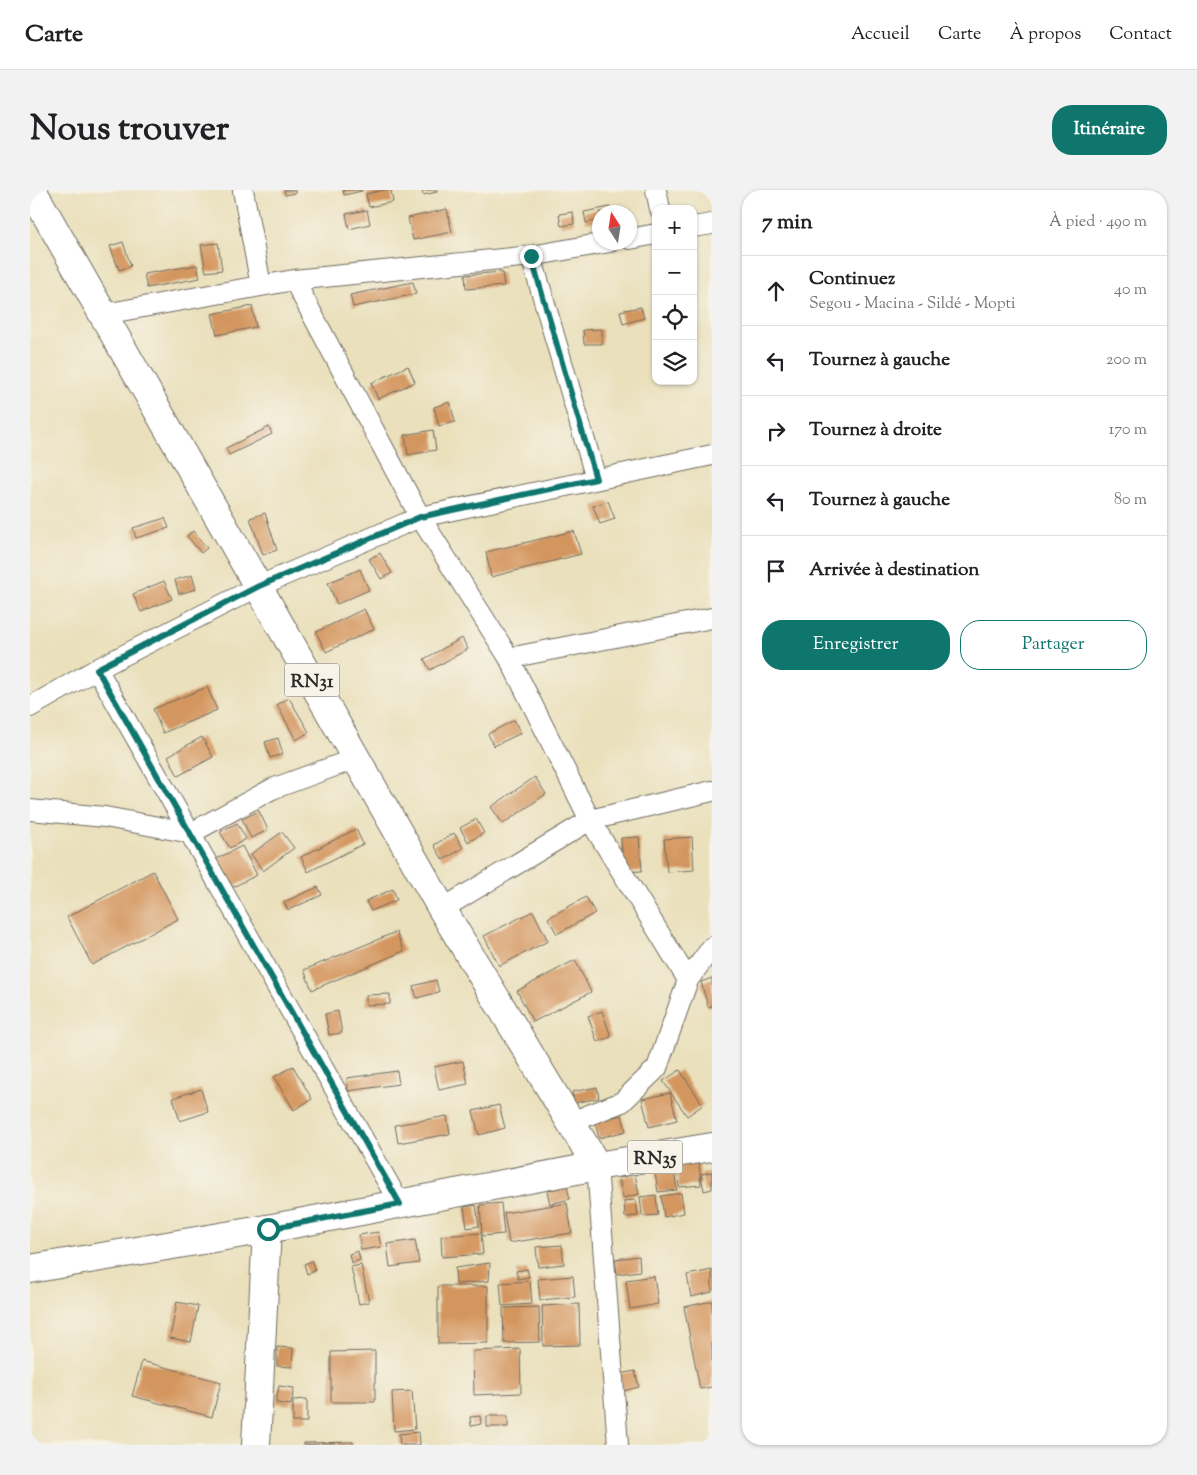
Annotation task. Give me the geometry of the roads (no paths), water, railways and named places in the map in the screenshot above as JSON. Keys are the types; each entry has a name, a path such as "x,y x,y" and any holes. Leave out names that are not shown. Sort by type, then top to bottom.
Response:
{"main road":[{"name":"RN31","path":"32,190 442,909 597,1166"},
{"name":"RN35","path":"30,1269 268,1229 597,1166 712,1147"},
{"path":"256,1445 268,1229"}],"street":[{"path":"243,190 262,286"},
{"path":"656,190 659,205"},
{"path":"697,227 712,224"},
{"path":"637,238 652,235"},
{"path":"104,314 294,280 531,256 592,245"},
{"path":"531,256 596,479"},
{"path":"294,280 420,517 509,658 590,820 688,980"},
{"path":"30,706 97,669 259,586 420,517 712,455"},
{"path":"509,658 712,618"},
{"path":"97,669 400,1204"},
{"path":"30,810 105,817 191,833 272,789 357,758"},
{"path":"442,909 590,820 712,791"},
{"path":"571,1122 622,1102 657,1068 688,980 712,947"},
{"path":"597,1166 618,1445"}]}
